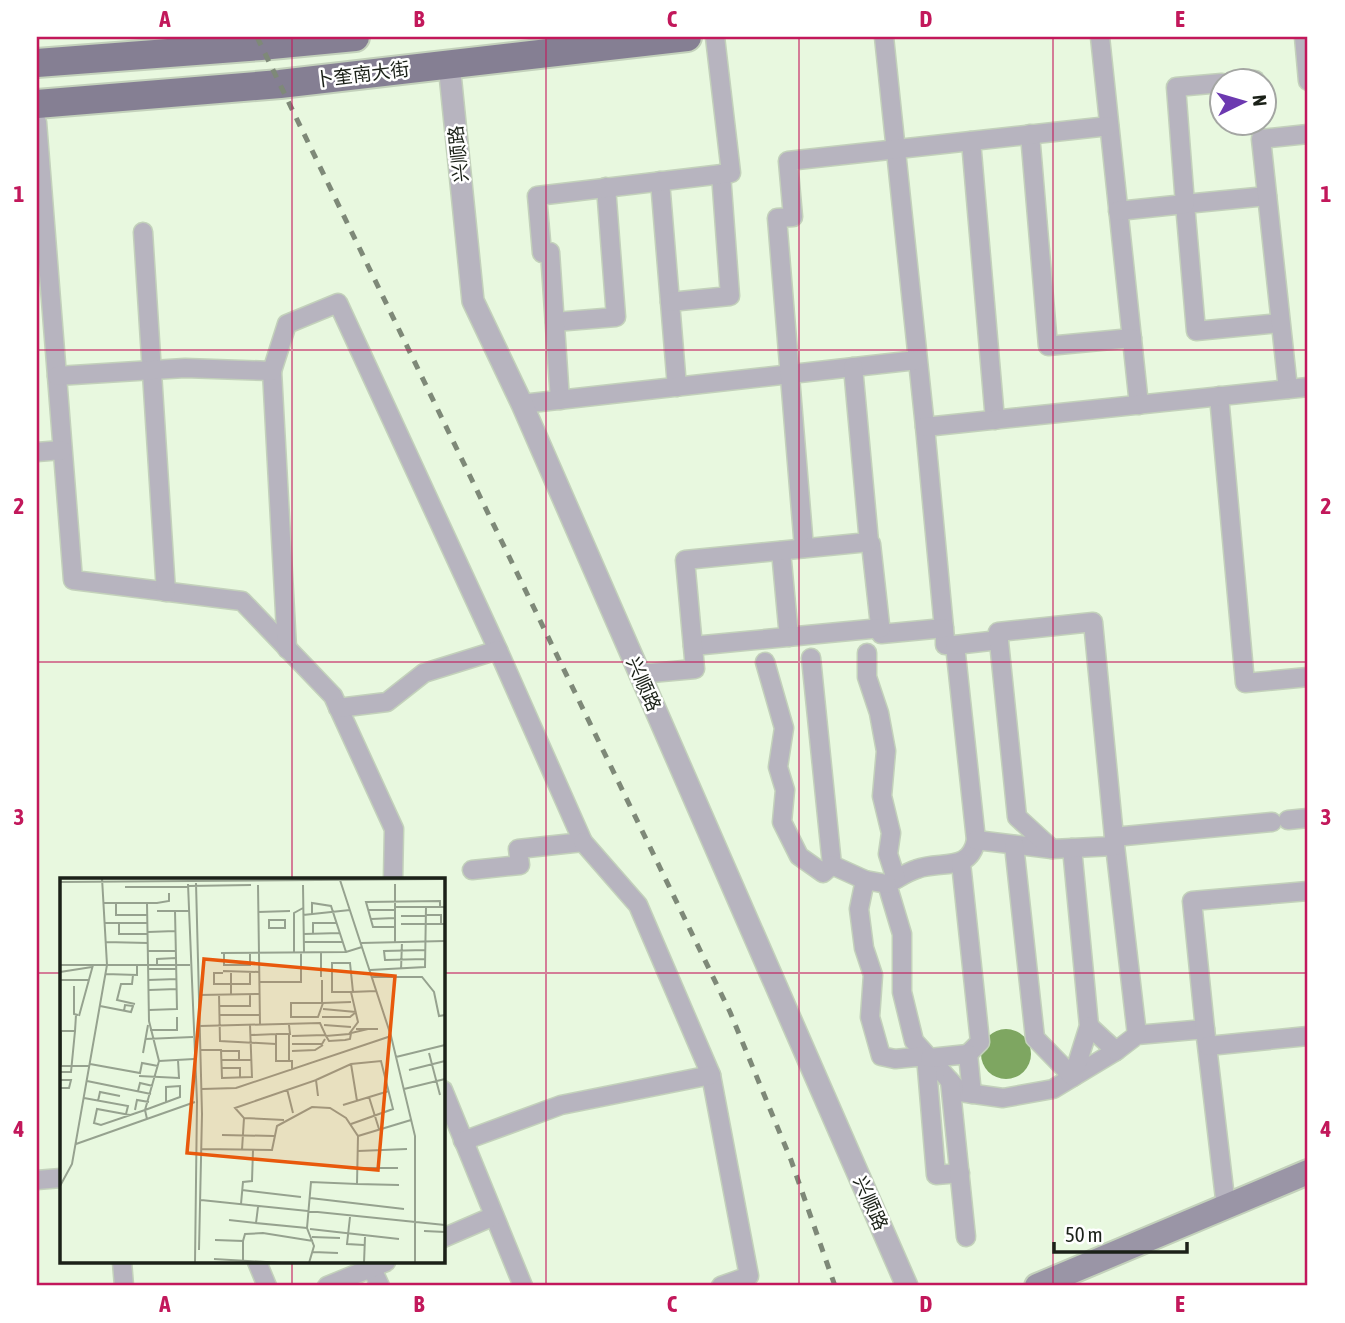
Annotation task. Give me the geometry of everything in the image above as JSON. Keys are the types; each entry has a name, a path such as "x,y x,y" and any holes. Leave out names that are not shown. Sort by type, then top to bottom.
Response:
{"main road":[{"name":"卜奎南大街","path":"37,63 355,37"},
{"name":"卜奎南大街","path":"37,104 280,83 687,37"},
{"path":"1037,1286 1308,1172"}],"street":[{"path":"560,400 550,252 542,253 537,196 731,173 715,37"},
{"path":"884,37 945,645 999,640"},
{"path":"1100,37 1139,405"},
{"path":"1304,37 1308,81"},
{"name":"兴顺路","path":"449,64 473,301 522,404 907,1286"},
{"path":"1208,84 1176,87 1196,331 1280,323"},
{"path":"37,122 72,580 242,601 333,696 394,829 393,878"},
{"path":"804,548 777,218 793,217 788,161 1109,126"},
{"path":"1278,132 1308,134"},
{"path":"1030,134 1048,346 1132,338"},
{"path":"1261,136 1288,389"},
{"path":"971,141 995,420"},
{"path":"670,302 730,296 721,174"},
{"path":"660,181 677,387"},
{"path":"555,321 616,317 606,187"},
{"path":"1118,211 1267,196"},
{"path":"143,232 166,592"},
{"path":"287,649 272,371 287,324 338,303 583,842 638,905 710,1075 749,1276 721,1286"},
{"path":"522,404 917,360"},
{"path":"640,674 695,669 685,560 869,542 853,367"},
{"path":"57,376 185,368 272,371"},
{"path":"925,427 1308,387"},
{"path":"1219,396 1245,683 1308,677"},
{"path":"37,452 62,450"},
{"path":"871,544 881,634 944,628"},
{"path":"781,551 789,637"},
{"path":"1052,849 1017,817 998,632 1093,622 1137,1035"},
{"path":"693,646 881,628"},
{"path":"832,865 865,880 892,881 919,868 961,863 974,849 976,840 955,645"},
{"path":"338,708 387,702 424,673 498,650"},
{"path":"867,653 867,677 879,713 886,751 882,796 891,833 888,854 902,934 902,992 914,1041 960,1092 1003,1098 1053,1089 1116,1051 1137,1035 1206,1038 1308,1036"},
{"path":"811,658 832,865"},
{"path":"765,662 784,728 778,766 785,790 782,822 799,856 823,873 832,865"},
{"path":"976,840 1052,849 1072,848 1308,818"},
{"path":"472,870 520,865 518,849 583,842"},
{"path":"1014,845 1035,1038 1073,1077"},
{"path":"1072,848 1089,1026 1073,1077"},
{"path":"865,880 859,909 864,948 873,975 870,1017 881,1056 895,1059 968,1054 979,1042 961,863"},
{"path":"1226,1207 1192,901 1308,891"},
{"path":"1089,1026 1116,1051"},
{"path":"968,1054 972,1094"},
{"path":"928,1057 936,1175 960,1173"},
{"path":"463,1141 561,1105 710,1075"},
{"path":"950,1082 966,1237"},
{"path":"444,1093 523,1286"},
{"path":"37,1180 60,1178"},
{"path":"444,1238 494,1216"},
{"path":"122,1264 124,1286"},
{"path":"258,1264 267,1286"},
{"path":"327,1286 375,1264 380,1286"}],"shaded area":[{"path":"1006,1029 1024,1036 1031,1054 1024,1072 1006,1079 988,1072 981,1054 988,1036"}],"railway":[{"path":"257,37 730,1012 791,1160 835,1286"}]}
